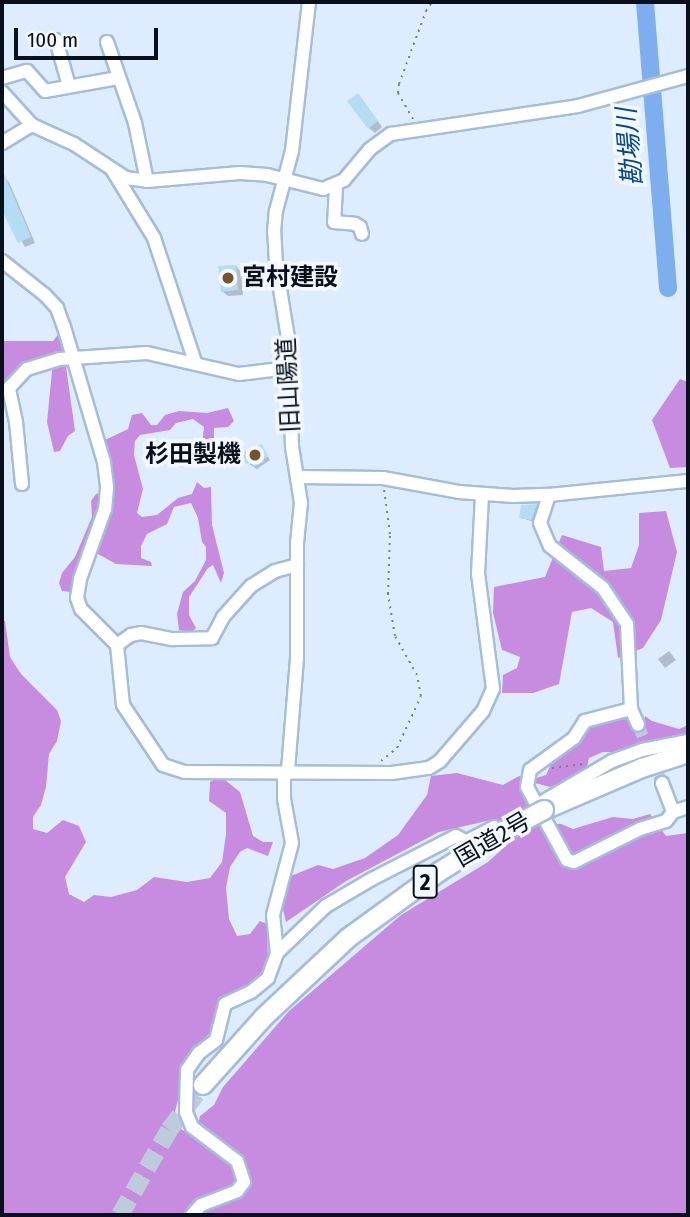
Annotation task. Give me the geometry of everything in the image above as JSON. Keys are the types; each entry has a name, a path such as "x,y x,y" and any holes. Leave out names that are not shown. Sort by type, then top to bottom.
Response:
{"highway":[{"name":"国道2号","path":"203,1085 264,1017 348,938 472,844 542,807 688,753"}],"street":[{"name":"旧山陽道","path":"277,953 273,915 292,843 284,799 284,778 288,770 297,658 297,565 301,503 292,447 289,368 274,232 292,151 301,91 309,2"},
{"path":"56,40 69,86"},
{"path":"107,42 135,123 147,181"},
{"path":"2,78 27,71 45,91 118,78"},
{"path":"362,234 360,227 355,224 334,222 335,187 391,134 578,106 688,76"},
{"path":"2,92 32,125 74,144 126,178 147,181 240,173 284,180 306,187 335,187"},
{"path":"2,143 32,125"},
{"path":"113,171 154,238 195,362"},
{"path":"2,261 57,308 74,359 104,461 107,488 105,509 80,579 77,598 81,609 117,645 123,705 163,765 185,772 288,770 392,773 429,768 456,745 491,697 493,678 477,553 482,494"},
{"path":"22,484 16,422 9,388 27,369 47,361 147,353 239,374 289,368"},
{"path":"298,477 383,478 482,494 549,495 688,481"},
{"path":"549,495 540,523 550,546 603,588 627,624 631,709 638,725"},
{"path":"117,645 141,633 173,639 212,638 223,617 251,586 275,571 297,565"},
{"path":"631,709 585,722 574,738 530,769 527,787 567,860 574,862 585,859 640,829 666,821 673,812 688,807"},
{"path":"542,807 612,761 642,750 688,741"},
{"path":"662,783 673,812"},
{"path":"192,1215 201,1205 237,1191 244,1182 237,1161 192,1127 186,1112 187,1070 199,1053 216,1040 225,1004 251,992 268,978 277,953 326,906 372,878 456,836 472,844"}],"path":[{"path":"414,130 410,111 398,93 399,84 426,11 432,2"},
{"path":"368,772 397,748 421,696 417,675 395,635 388,594 390,534 383,478"},
{"path":"545,771 603,759 612,761"}],"shaded area":[{"path":"61,331 75,431 68,436 60,451 54,452 47,422 53,361 25,366 2,384 2,341 53,341"},
{"path":"680,379 688,382 688,467 670,468 652,420"},
{"path":"228,408 234,421 228,427 214,428 214,454 209,458 201,455 204,427 193,419 176,423 170,430 140,435 135,441 134,455 143,489 137,513 142,517 157,515 178,498 192,494 197,482 204,488 211,487 212,525 224,573 221,583 213,565 208,568 189,597 189,615 196,628 192,632 179,630 177,614 183,592 195,581 206,560 206,547 202,542 198,518 191,503 174,507 167,524 147,534 141,546 141,558 151,562 152,566 116,564 98,554 81,562 70,592 62,591 59,583 62,573 75,557 92,517 91,501 96,494 111,489 105,440 128,429 132,415 142,413 151,425 157,425 165,415 179,411 207,413"},
{"path":"666,511 677,552 661,620 643,648 618,658 613,622 591,608 572,612 559,684 533,693 502,693 503,675 517,668 520,657 502,650 493,613 494,587 545,577 562,535 601,547 604,571 631,568 639,545 639,513"},
{"path":"2,620 5,621 10,657 21,674 57,710 61,721 57,741 49,754 46,787 41,805 33,817 33,829 47,833 63,820 79,826 86,842 65,877 69,894 84,902 94,895 111,897 137,890 154,877 187,882 210,878 222,862 226,834 226,813 209,801 210,782 220,776 240,792 253,836 263,842 273,842 268,856 247,848 240,852 230,867 226,888 229,919 237,936 250,934 260,921 267,924 268,963 260,978 220,1000 214,1027 187,1062 175,1112 181,1129 189,1134 198,1125 200,1116 214,1105 223,1087 289,1011 401,915 488,862 510,842 495,819 439,832 346,881 286,922 281,901 291,876 318,865 333,869 365,858 398,835 427,795 431,776 457,773 503,785 519,776 533,779 546,775 552,762 575,745 593,724 627,719 635,728 644,725 645,716 652,721 679,729 688,725 687,735 618,752 603,752 589,758 586,772 550,787 535,783 526,785 541,824 561,824 573,829 613,817 633,819 650,814 666,836 688,833 688,1215 2,1215"}],"building":[{"path":"358,93 378,121 368,129 347,101"},
{"path":"2,169 31,237 18,243 2,210"},
{"name":"宮村建設","path":"236,265 238,290 221,292 218,266"},
{"name":"杉田製機","path":"262,444 268,457 263,459 264,462 253,467 251,462 246,464 242,453"},
{"path":"537,504 532,520 519,518 521,505"}],"waterway":[{"name":"勘場川","path":"645,2 668,288"}],"tunnel":[{"path":"638,725 662,783"},
{"path":"120,1215 169,1130 203,1085"}],"place":[{"name":"宮村建設","path":"228,278"},
{"name":"杉田製機","path":"255,455"}]}
